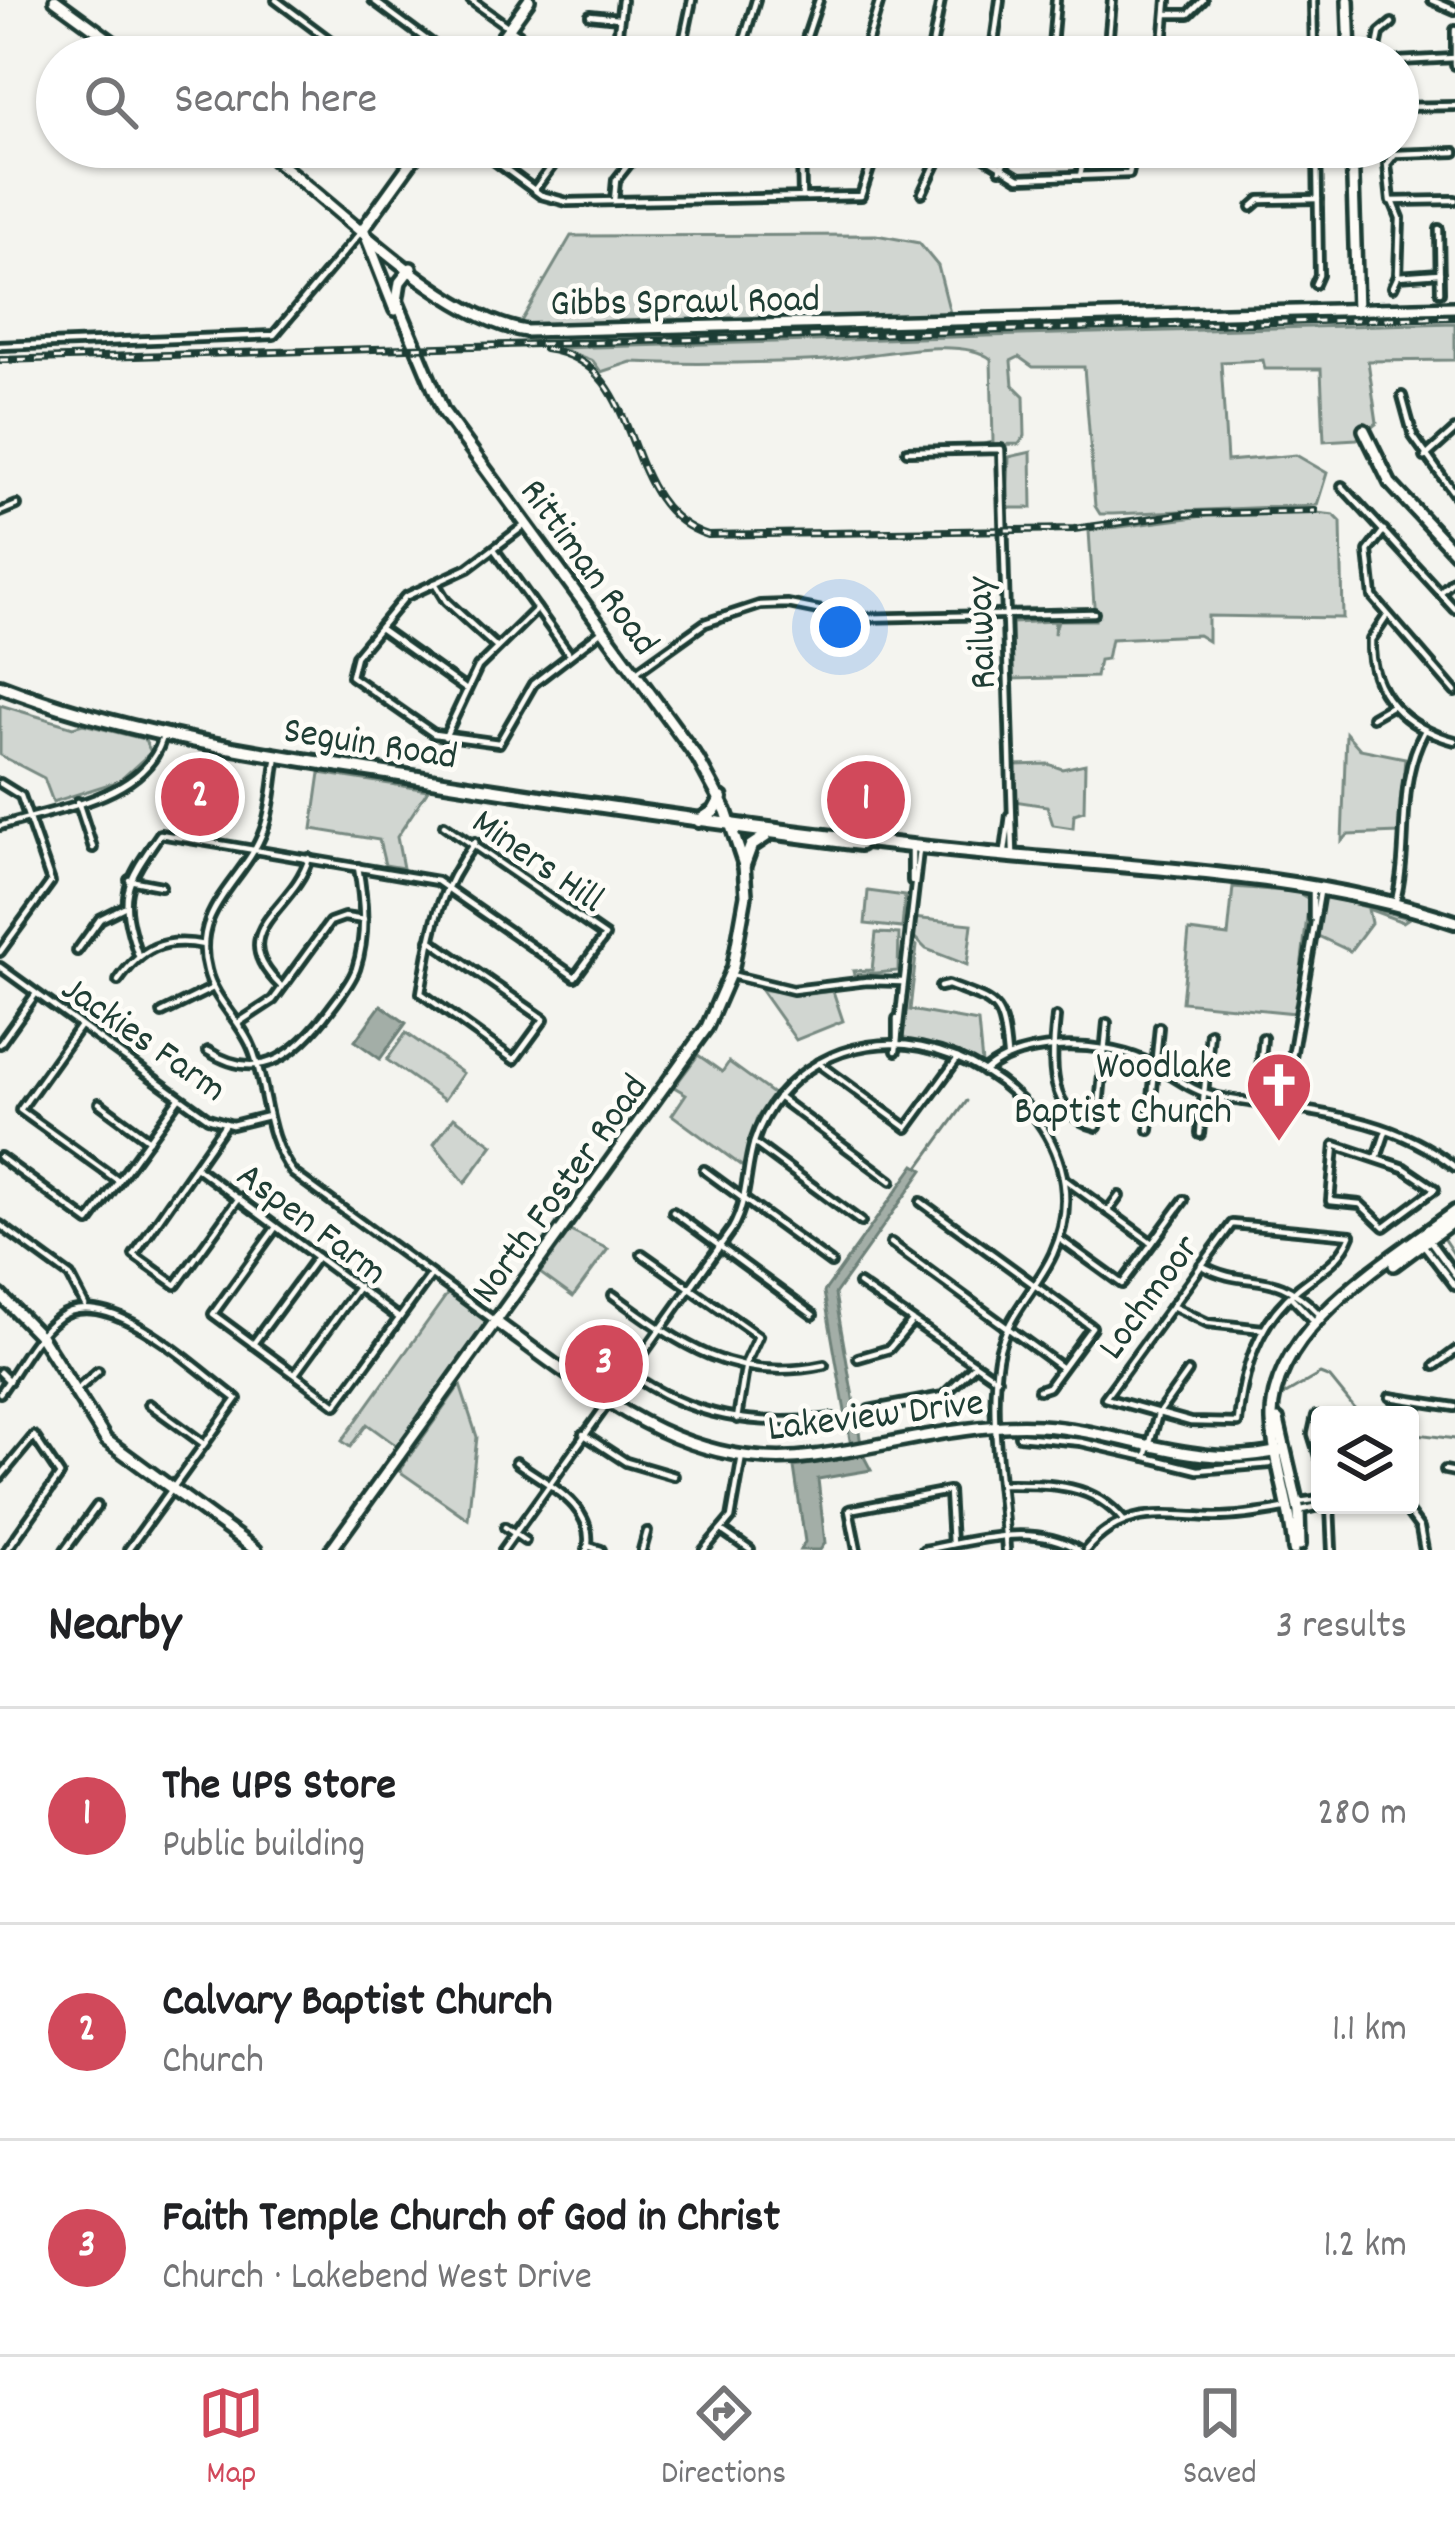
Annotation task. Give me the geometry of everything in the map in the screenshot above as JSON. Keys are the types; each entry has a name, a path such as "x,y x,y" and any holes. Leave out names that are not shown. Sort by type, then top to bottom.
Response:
{"main road":[{"path":"55,0 104,36"},
{"path":"503,36 529,0"},
{"path":"1348,0 1349,36"},
{"path":"285,168 363,229 407,168"},
{"path":"1353,168 1357,310"},
{"name":"Rittiman Road","path":"363,229 455,430 635,673 721,798 736,828"},
{"name":"Gibbs Sprawl Road","path":"363,229 474,315 526,331 1455,307"},
{"path":"352,243 368,246"},
{"name":"Rittiman Road","path":"409,336 397,296 411,268"},
{"path":"1364,430 1390,483 1455,553"},
{"name":"Seguin Road","path":"0,686 163,736 770,835 872,842"},
{"path":"698,821 714,812 721,798"},
{"name":"Seguin Road","path":"736,828 1317,888 1455,922"},
{"name":"North Foster Road","path":"332,1550 692,1051 731,975 744,914 744,865 736,828"},
{"path":"744,865 754,843 770,835"},
{"path":"1297,1550 1296,1507 1280,1451 1276,1397 1290,1354 1317,1319 1455,1215"},
{"path":"0,1295 40,1337 106,1440 256,1550"},
{"name":"Lakeview Drive","path":"496,1322 607,1402 670,1438 742,1456 800,1458 999,1426 1066,1429 1147,1452 1222,1459 1280,1451"}],"street":[{"path":"276,0 324,36"},
{"path":"373,0 422,36"},
{"path":"471,0 520,36"},
{"path":"617,36 622,0"},
{"path":"684,36 692,0"},
{"path":"745,36 755,0"},
{"path":"807,36 819,0"},
{"path":"869,36 880,0"},
{"path":"934,36 940,0"},
{"path":"995,36 1000,0"},
{"path":"1053,36 1056,0"},
{"path":"1109,36 1112,0"},
{"path":"1164,36 1167,0"},
{"path":"1167,14 1192,13 1203,0"},
{"path":"1313,0 1314,36"},
{"path":"1432,0 1455,10"},
{"path":"590,15 619,18"},
{"path":"1379,36 1392,23"},
{"path":"1419,61 1455,61 1455,30"},
{"path":"1419,107 1455,106"},
{"path":"1419,154 1455,152"},
{"path":"505,168 562,202 861,196 870,168"},
{"path":"535,190 551,168"},
{"path":"614,201 616,180 625,168"},
{"path":"801,168 802,197"},
{"path":"922,193 934,168"},
{"path":"1079,176 1081,168"},
{"path":"1000,169 1019,178 1129,174 1131,168"},
{"path":"1315,284 1317,168"},
{"path":"1389,168 1388,197 1400,218 1398,276 1393,286"},
{"path":"1252,207 1260,200 1318,199"},
{"path":"1393,201 1455,200"},
{"path":"0,346 274,334 363,229"},
{"path":"1439,230 1440,292"},
{"path":"1440,263 1455,263"},
{"path":"1398,276 1440,273"},
{"path":"1402,396 1424,457 1455,495"},
{"path":"1424,457 1455,430"},
{"name":"Railway","path":"907,451 1001,449 1008,856"},
{"path":"1342,486 1455,609"},
{"path":"0,512 17,505"},
{"path":"525,525 494,549 405,597 350,673 418,725 446,737 500,743 533,684 603,629"},
{"path":"1384,530 1370,546 1369,582 1388,616 1455,692"},
{"path":"494,549 570,654"},
{"path":"1440,592 1455,579"},
{"path":"435,583 440,595 494,646"},
{"path":"635,673 706,622 760,605 789,604 857,618 1094,613"},
{"path":"446,737 464,688 494,646 537,609"},
{"path":"1388,616 1373,632 1375,678 1393,705 1424,732 1455,741"},
{"path":"379,627 464,688"},
{"path":"1372,717 1393,705"},
{"path":"1395,904 1406,857 1406,773 1424,732"},
{"path":"0,826 135,778 156,758 163,736"},
{"path":"118,981 138,955 168,942 204,945 214,905 266,823 277,756"},
{"path":"0,782 18,791 51,882 0,952"},
{"path":"78,801 93,848"},
{"name":"Miners Hill","path":"444,825 475,842 604,936 574,977 445,885"},
{"path":"138,955 124,908 129,880 160,834 358,865 445,885"},
{"path":"430,940 544,1019 514,1060 421,993 430,940 445,885 475,842"},
{"path":"896,1046 916,847"},
{"path":"282,988 259,958 257,940 309,858"},
{"path":"208,1051 230,1062 257,1066 283,1059 310,1037 352,979 364,920 358,865"},
{"path":"129,880 161,886"},
{"path":"1287,1104 1317,888"},
{"path":"76,951 100,919 124,908"},
{"path":"238,1023 269,1004 331,922 344,917 364,920"},
{"name":"Lakeview Drive","path":"204,945 214,988 238,1023 257,1066 281,1155 297,1177 496,1322"},
{"name":"Jackies Farm","path":"0,967 179,1098 225,1124 268,1116"},
{"path":"731,975 794,991 867,981 902,982"},
{"path":"940,987 948,985 1000,1008 1007,1054"},
{"path":"161,1013 214,988"},
{"path":"0,1044 36,993"},
{"path":"1057,1017 1056,1091 1081,1121 1097,1127 1107,1023"},
{"path":"80,1026 20,1109 119,1181"},
{"path":"1149,1130 1159,1027"},
{"path":"1200,1134 1210,1033"},
{"path":"1257,1101 1263,1038"},
{"path":"503,1550 720,1246 745,1200 754,1143 778,1097 818,1063 857,1047 896,1046 958,1058 984,1072 1040,1120 1064,1179 1059,1239 1007,1328 997,1379 1006,1550"},
{"path":"984,1072 1007,1054 1053,1047 1105,1052 1154,1066 1204,1094 1287,1104 1386,1131 1455,1167"},
{"path":"818,1063 908,1128 958,1058"},
{"path":"778,1097 891,1180"},
{"path":"0,1157 89,1222 179,1098"},
{"path":"99,1103 149,1139"},
{"path":"225,1124 134,1256 176,1286 239,1198"},
{"path":"1376,1158 1386,1131"},
{"path":"754,1143 861,1222"},
{"path":"1335,1145 1376,1158 1435,1190 1384,1227 1360,1204 1330,1201 1335,1145"},
{"name":"Aspen Farm","path":"197,1168 399,1318"},
{"path":"704,1170 831,1263"},
{"path":"1064,1179 1152,1243"},
{"path":"1108,1211 1119,1196"},
{"path":"1059,1239 1121,1284 1184,1200"},
{"path":"921,1202 1092,1327 1039,1390"},
{"path":"673,1212 813,1315"},
{"name":"Lochmoor","path":"1158,1414 1105,1398 1232,1223 1351,1234 1336,1260 1293,1293"},
{"path":"0,1225 70,1276 85,1307"},
{"path":"276,1227 213,1314 336,1405 431,1275"},
{"path":"1424,1239 1455,1275"},
{"path":"1424,1239 1455,1286"},
{"path":"891,1243 1061,1368"},
{"path":"643,1254 758,1336 745,1370 737,1419"},
{"path":"254,1343 317,1256"},
{"path":"1202,1265 1281,1284 1317,1319"},
{"path":"860,1284 973,1367 997,1379"},
{"path":"295,1374 359,1286"},
{"path":"1158,1414 1238,1424 1245,1372 1264,1329 1293,1293"},
{"path":"613,1295 698,1354 745,1370 824,1365"},
{"path":"1172,1306 1199,1321 1264,1329"},
{"path":"0,1394 40,1337 64,1314 85,1307 120,1315 237,1399 128,1550"},
{"path":"859,1358 889,1348 912,1322"},
{"path":"1435,1366 1455,1351"},
{"path":"869,1410 943,1396 957,1388 973,1367"},
{"path":"73,1392 98,1371"},
{"path":"0,1372 9,1381"},
{"path":"628,1372 676,1401 737,1419 833,1418"},
{"path":"1147,1452 1158,1414 1188,1372"},
{"path":"1390,1397 1455,1407"},
{"path":"149,1404 204,1444"},
{"path":"583,1434 626,1462 674,1476"},
{"path":"0,1477 34,1436 60,1475 8,1550"},
{"path":"1019,1436 1147,1452 1198,1470 1270,1464"},
{"path":"704,1550 724,1532 734,1510 742,1456"},
{"path":"516,1462 584,1516 588,1548 601,1550"},
{"path":"1445,1470 1455,1472"},
{"path":"1002,1484 1086,1491 1123,1520"},
{"path":"856,1550 849,1510 949,1491 952,1544"},
{"path":"924,1550 1006,1537 1055,1540 1082,1550 1123,1520 1151,1513 1238,1516 1311,1504"},
{"path":"65,1550 97,1506"},
{"path":"1323,1514 1332,1550"},
{"path":"1410,1514 1420,1528 1424,1550"},
{"path":"505,1527 525,1540"},
{"path":"642,1550 646,1532"},
{"path":"724,1532 750,1550"},
{"path":"706,1534 713,1543"}],"shaded area":[{"path":"876,235 919,243 938,266 951,317 519,325 571,236"},
{"path":"1455,323 1455,360 1368,361 1377,423 1357,439 1324,441 1321,369 1265,369 1263,360 1221,362 1227,461 1296,455 1327,473 1317,505 1113,514 1100,514 1095,506 1084,367 1033,367 1019,357 1011,361 1013,385 1024,396 1025,436 1019,444 981,445 993,442 991,359 977,352 936,348 828,360 631,362 601,372 593,361 559,348"},
{"path":"1031,452 1032,508 1007,508 1009,457"},
{"path":"1211,515 1334,515 1341,522 1343,618 1208,616 1208,641 1198,635 1111,639 1107,659 1099,660 1096,677 1012,679 1012,623 1055,621 1054,634 1058,620 1095,620 1089,531"},
{"path":"0,705 73,727 83,724 144,739 151,752 119,781 53,802 44,778 0,755"},
{"path":"1346,733 1360,749 1405,758 1399,833 1348,835 1342,841"},
{"path":"1048,764 1062,769 1085,764 1084,811 1074,814 1073,828 1053,825 1047,806 1014,801 1014,765"},
{"path":"320,773 428,790 397,837 403,868 385,865 379,840 312,829"},
{"path":"1233,887 1297,892 1309,899 1296,1013 1182,1002 1189,931 1228,936"},
{"path":"868,891 905,896 902,928 865,924"},
{"path":"1324,896 1409,918 1403,922 1368,909 1371,923 1350,951 1316,935"},
{"path":"912,918 972,924 967,965 926,949 911,934"},
{"path":"876,933 899,934 898,971 854,975 853,971 872,970"},
{"path":"910,941 917,946 910,1010 978,1022 982,1064 903,1039"},
{"path":"760,989 801,995 833,991 843,1021 796,1040"},
{"path":"381,1005 406,1023 380,1059 355,1041"},
{"path":"406,1033 463,1073 444,1100 387,1060"},
{"path":"698,1055 722,1072 729,1062 773,1094 757,1118 743,1167 672,1115 686,1094 674,1087"},
{"path":"454,1117 493,1145 465,1183 434,1144"},
{"path":"915,1165 923,1170 835,1294 863,1455 871,1470 818,1479 825,1543 820,1550 800,1550 805,1542 794,1467 853,1457 824,1292"},
{"path":"570,1231 608,1249 573,1297 540,1273"},
{"path":"448,1293 487,1321 397,1446 367,1424 350,1447 342,1441"},
{"path":"460,1385 477,1437 468,1519 399,1471"}],"waterway":[{"path":"919,1167 967,1101"},
{"path":"1443,1238 1455,1256"},
{"path":"1284,1395 1320,1374 1330,1378 1353,1406"},
{"path":"1419,1434 1455,1439"}],"railway":[{"path":"0,360 1455,317"},
{"path":"545,349 579,360 602,380 657,495 678,519 708,535 1074,529 1183,514 1315,511"}],"place":[{"name":"Calvary Baptist Church","path":"200,797"},
{"name":"The UPS Store","path":"866,800"},
{"name":"Woodlake Baptist Church","path":"1279,1144"},
{"name":"Faith Temple Church of God in Christ","path":"604,1364"}]}
